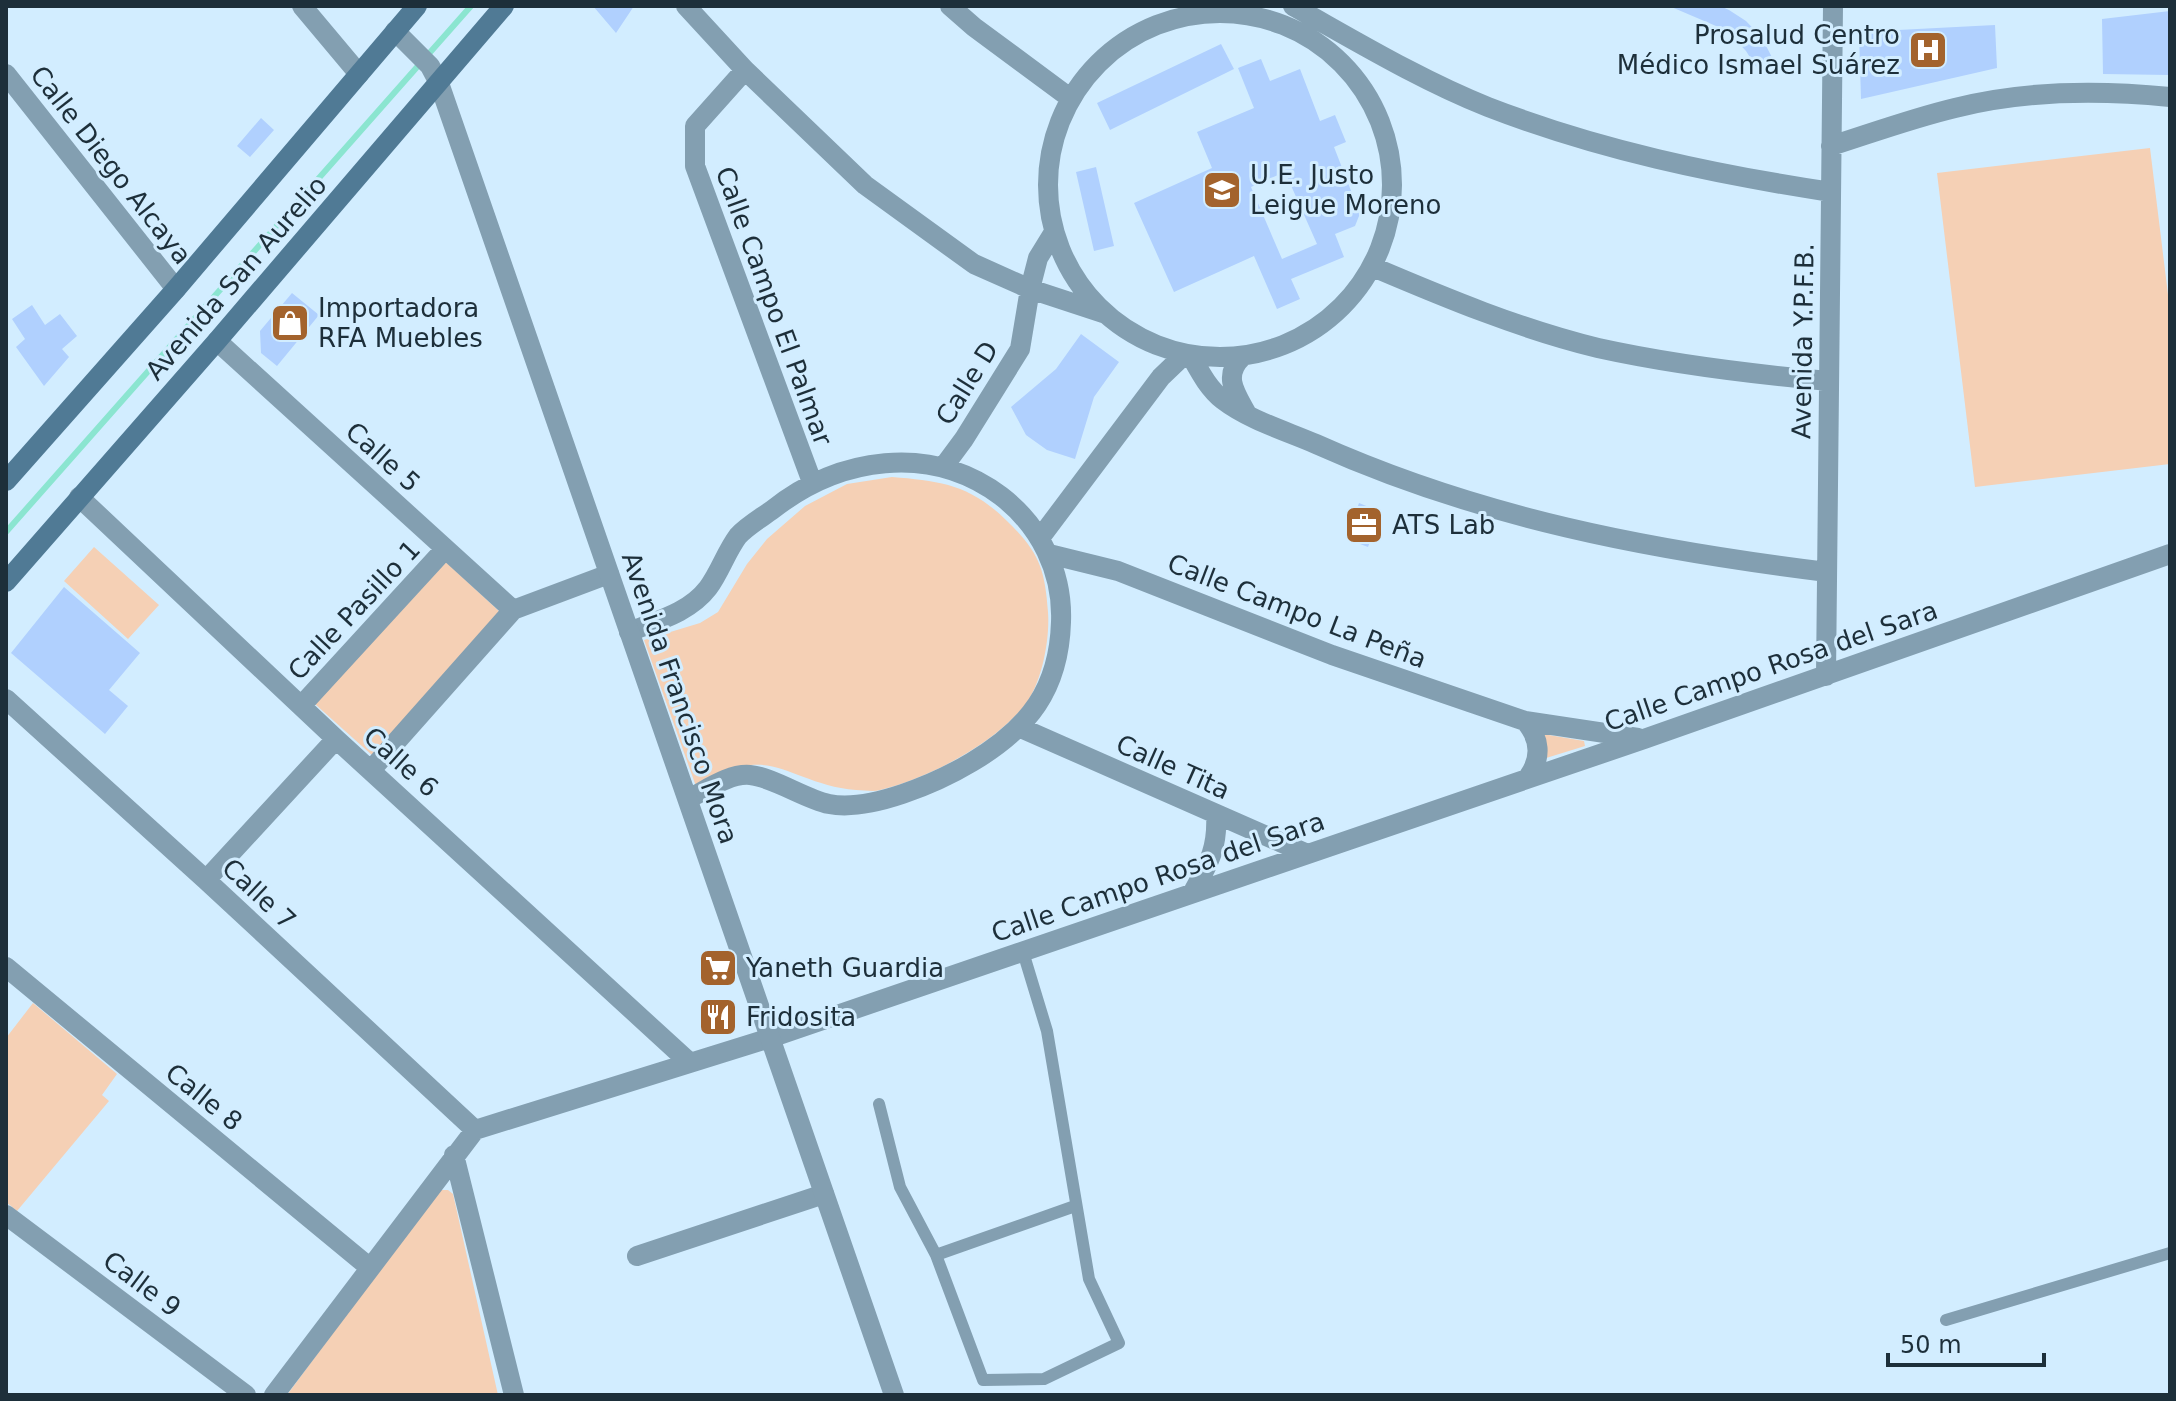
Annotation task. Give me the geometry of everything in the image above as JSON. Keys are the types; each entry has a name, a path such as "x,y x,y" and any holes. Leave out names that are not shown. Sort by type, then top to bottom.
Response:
{"main road":[{"name":"Avenida San Aurelio","path":"6,481 176,289 359,74 400,37 417,6"},
{"name":"Avenida San Aurelio","path":"6,582 217,341 435,74 504,6"}],"street":[{"path":"302,6 359,74"},
{"path":"686,6 745,70 865,185 974,264 1030,289 1103,313 1141,339 1187,355 1216,359 1242,357 1294,342 1339,311 1373,267 1390,220 1392,169 1380,119 1325,23"},
{"path":"950,6 1070,98"},
{"path":"1293,6 1485,106 1569,136 1656,160 1743,179 1831,192"},
{"name":"Avenida Y.P.F.B.","path":"1826,676 1833,6"},
{"path":"1103,313 1073,276 1054,232 1048,163 1070,98 1097,62 1132,35 1172,18 1216,8 1268,18 1325,23"},
{"name":"Avenida Francisco Mora","path":"400,37 435,74 894,1395"},
{"name":"Calle Campo El Palmar","path":"745,70 695,126 695,166 812,482"},
{"name":"Calle Diego Alcaya","path":"6,74 176,289"},
{"path":"1831,146 1956,107 2045,93 2170,97"},
{"name":"Calle D","path":"944,466 1020,349 1038,258 1054,232"},
{"path":"1373,267 1483,313 1596,347 1713,370 1829,381"},
{"name":"Calle 5","path":"217,341 513,610"},
{"path":"1187,355 1223,400 1247,414 1358,463 1472,503 1590,535 1709,557 1827,572"},
{"path":"1044,546 1161,377 1187,355"},
{"path":"1242,357 1234,366 1231,382 1247,414"},
{"path":"629,632 683,610 707,590 739,535 812,482 873,463 909,462 944,466 978,479 1018,509 1044,546 1062,602 1060,648 1046,691 1021,728 971,763 887,801 829,804 750,775 734,777 688,799"},
{"name":"Calle 6","path":"79,497 336,739 690,1063"},
{"name":"Calle Campo La Peña","path":"1044,546 1118,571 1332,655 1525,721 1644,739"},
{"name":"Calle Pasillo 1","path":"301,706 445,549"},
{"name":"Calle Campo Rosa del Sara","path":"475,1130 770,1038 1644,739 2170,554"},
{"path":"372,769 513,610 609,574"},
{"name":"Calle 7","path":"6,699 475,1130"},
{"path":"1525,721 1532,728 1538,748 1535,768 1529,776"},
{"name":"Calle Tita","path":"1021,728 1305,853"},
{"path":"206,880 336,739"},
{"path":"1193,892 1211,860 1217,837 1216,814"},
{"name":"Calle 8","path":"6,967 369,1267"},
{"path":"274,1395 475,1130"},
{"path":"454,1155 514,1395"},
{"path":"637,1256 824,1194"},
{"name":"Calle 9","path":"6,1215 246,1395"}],"lane":[{"path":"879,1104 900,1187 936,1255 983,1380 1044,1379 1119,1343 1089,1279 1047,1031 1023,952"},
{"path":"936,1255 1075,1206"},
{"path":"1946,1320 2170,1253"}],"shaded area":[{"path":"2150,148 2170,311 2170,464 1975,487 1937,173"},
{"path":"892,477 926,480 968,492 1007,521 1033,552 1045,584 1048,623 1044,660 1031,696 1012,719 978,746 939,768 899,785 880,790 856,790 759,765 741,767 721,775 698,792 644,640 700,623 718,612 747,564 767,539 805,506 847,484"},
{"path":"94,547 159,605 128,639 64,581"},
{"path":"446,562 501,613 373,756 315,704"},
{"path":"1543,734 1584,741 1585,746 1543,759"},
{"path":"33,1003 117,1074 102,1095 109,1101 17,1211 6,1202 6,1038"},
{"path":"438,1190 448,1190 453,1194 498,1395 287,1395"}],"building":[{"path":"593,6 634,6 616,33"},
{"path":"1669,6 1720,6 1729,10 1746,21 1762,38 1778,69 1762,76 1731,35"},
{"path":"2170,11 2170,75 2103,74 2102,19"},
{"name":"Prosalud Centro Médico Ismael Suárez","path":"1995,25 1997,68 1861,99 1859,32"},
{"path":"1221,44 1234,69 1110,130 1097,103"},
{"path":"1261,59 1270,81 1300,69 1320,121 1335,115 1346,142 1334,147 1355,201 1367,196 1355,226 1335,234 1344,257 1291,279 1300,299 1277,309 1254,256 1174,292 1134,203 1212,168 1197,132 1254,108 1238,68","holes":["1285,172 1317,244 1282,259 1251,187"]},
{"path":"261,118 274,130 250,157 237,146"},
{"path":"1096,167 1114,246 1094,251 1076,172"},
{"name":"Importadora RFA Muebles","path":"292,293 319,315 277,366 261,353 260,331"},
{"path":"32,305 45,325 60,314 77,336 62,349 69,357 44,386 16,347 25,339 12,319"},
{"path":"1081,334 1119,362 1094,397 1075,459 1047,450 1026,435 1011,407 1056,369"},
{"name":"ATS Lab","path":"1359,503 1381,512 1368,547 1347,539"},
{"path":"64,587 140,653 109,690 128,706 105,734 11,653"},
{"name":"Fridosita","path":"725,1004 732,1021 711,1030 704,1013"}],"waterway":[{"path":"6,532 471,6"}],"place":[{"name":"Prosalud Centro Médico Ismael Suárez","path":"1928,50"},
{"name":"U.E. Justo Leigue Moreno","path":"1222,190"},
{"name":"Importadora RFA Muebles","path":"290,323"},
{"name":"ATS Lab","path":"1364,525"},
{"name":"Yaneth Guardia","path":"718,968"},
{"name":"Fridosita","path":"718,1017"}]}
